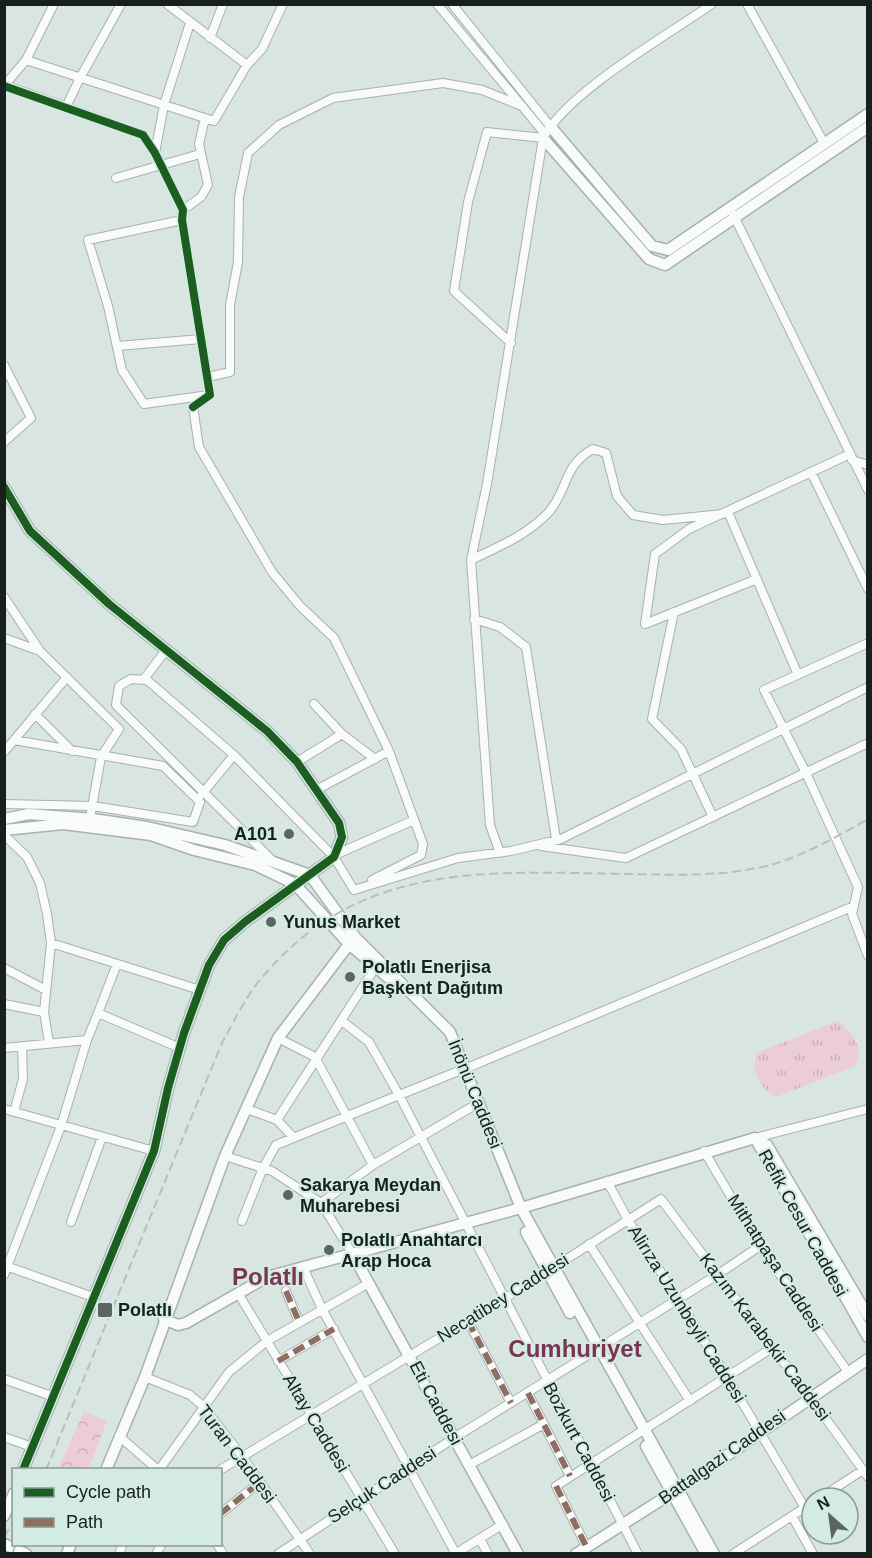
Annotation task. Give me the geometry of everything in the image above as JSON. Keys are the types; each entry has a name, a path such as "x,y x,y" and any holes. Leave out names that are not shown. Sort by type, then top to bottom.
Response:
{"street":[{"path":"54,4 26,60 5,86 143,135 155,153 183,210 182,220 210,394"},
{"path":"66,107 121,4"},
{"path":"167,4 247,66"},
{"path":"210,38 223,4"},
{"path":"26,60 214,121 247,66 262,49 283,4"},
{"path":"437,4 649,259 665,265 824,143 867,114"},
{"path":"452,4 546,133"},
{"path":"500,853 490,825 471,560 511,343 546,133 577,98 712,4"},
{"path":"747,4 824,143"},
{"path":"155,153 164,105 190,23"},
{"path":"207,377 230,372 230,305 238,262 239,196 248,153 279,125 333,98 443,83 482,90 522,106"},
{"path":"183,210 201,197 208,185 199,144 205,118"},
{"path":"732,212 867,127"},
{"path":"511,343 454,291 468,202 487,132 546,133"},
{"path":"116,178 200,154"},
{"path":"732,212 867,490"},
{"path":"182,220 88,240 118,346 122,370 144,404 210,394"},
{"path":"118,346 201,339"},
{"path":"4,366 31,418 4,442"},
{"path":"210,394 193,407 199,447 272,572 300,606 334,638 389,751 423,844 420,855 354,890"},
{"path":"471,560 511,542 548,512 578,457 593,449 606,453 617,496 633,515 663,520 726,513"},
{"path":"757,579 645,624 655,554 689,529 811,472 851,457 867,465"},
{"path":"811,472 867,589"},
{"path":"4,487 30,531 109,604 267,731 297,762 318,789 339,823 342,837 336,855"},
{"path":"726,513 798,675"},
{"path":"4,597 40,651 119,729 101,757 90,818"},
{"path":"674,612 652,719 681,749 713,817"},
{"path":"474,619 500,627 526,647 556,839"},
{"path":"4,638 40,651"},
{"path":"867,643 764,690 806,773 858,887 852,914 867,956"},
{"path":"144,679 166,650"},
{"path":"4,752 67,677"},
{"path":"105,715 116,705 119,686 131,679 144,679 234,755 336,855 354,890"},
{"path":"354,890 458,858 500,853 561,839 867,687"},
{"path":"314,704 342,734 375,759"},
{"path":"116,705 202,794 274,863"},
{"path":"35,714 72,751"},
{"path":"297,762 342,734"},
{"path":"4,804 93,806 193,822 200,802 163,766 14,740"},
{"path":"537,845 626,858 867,743"},
{"path":"318,789 389,751"},
{"path":"202,794 234,755"},
{"path":"4,819 29,814 90,818 225,845 310,875"},
{"path":"24,1468 154,1151 180,1048 209,965 224,940 336,855 414,820"},
{"name":"İnönü Caddesi","path":"4,830 63,824 151,835 194,850 255,865 295,884 450,1032 518,1208"},
{"path":"4,836 27,857 39,883 51,942 44,1011 48,1043"},
{"name":"İnönü Caddesi","path":"310,875 352,940 375,968 403,989 444,1034 464,1069 475,1104 518,1208 595,1350 714,1554"},
{"path":"242,1221 263,1168 276,1145 854,906"},
{"path":"107,1468 145,1377 164,1319 225,1156 278,1038 352,940"},
{"path":"51,942 200,990"},
{"path":"4,1275 61,1126 87,1040 117,964"},
{"path":"4,968 46,990"},
{"path":"277,1120 315,1057 342,1021 375,968"},
{"path":"4,1004 44,1011"},
{"path":"98,1013 180,1048"},
{"name":"Bozkurt Caddesi","path":"342,1021 369,1042 399,1095 638,1554"},
{"path":"278,1038 315,1057 373,1165"},
{"path":"4,1048 87,1040"},
{"path":"14,1112 23,1079 22,1046"},
{"path":"321,1203 373,1165 475,1104"},
{"path":"4,1109 154,1151"},
{"path":"247,1109 277,1120 293,1137"},
{"path":"164,1319 178,1325 186,1323 267,1277 518,1208 704,1151 867,1109"},
{"path":"71,1222 102,1137"},
{"name":"Refik Cesur Caddesi","path":"755,1138 768,1145 867,1316"},
{"name":"Refik Cesur Caddesi","path":"755,1138 867,1337"},
{"name":"Mithatpaşa Caddesi","path":"704,1151 760,1246 848,1372"},
{"path":"225,1156 263,1168 321,1203 352,1253"},
{"name":"Alirıza Uzunbeyli Caddesi","path":"608,1181 628,1220 727,1377 758,1432 800,1492"},
{"name":"Necatibey Caddesi","path":"222,1469 366,1384 661,1199"},
{"name":"Kazım Karabekir Caddesi","path":"661,1199 772,1348 811,1396 866,1475"},
{"path":"589,1244 690,1401"},
{"name":"Selçuk Caddesi","path":"278,1554 454,1438 678,1300 760,1246"},
{"name":"Eti Caddesi","path":"352,1253 518,1554"},
{"path":"6,1266 93,1297"},
{"path":"303,1267 322,1308 366,1384 456,1553 503,1524"},
{"path":"159,1468 229,1372 267,1341 369,1283"},
{"path":"286,1291 299,1322"},
{"name":"Altay Caddesi","path":"238,1293 395,1554"},
{"path":"468,1321 512,1403"},
{"path":"278,1361 334,1329"},
{"path":"586,1546 556,1486 772,1348"},
{"name":"Battalgazi Caddesi","path":"576,1554 675,1490 867,1359"},
{"name":"Turan Caddesi","path":"145,1377 190,1395 203,1406 242,1456 310,1554"},
{"path":"4,1379 54,1397"},
{"path":"528,1393 570,1476"},
{"path":"469,1465 544,1424"},
{"path":"119,1436 156,1468"},
{"path":"4,1437 32,1447"},
{"path":"844,1486 866,1475"},
{"path":"222,1512 260,1483"},
{"name":"İnönü Caddesi","path":"675,1490 706,1554"},
{"path":"4,1516 12,1498"},
{"path":"733,1554 800,1511"},
{"path":"792,1516 813,1554"},
{"path":"480,1539 488,1554"},
{"path":"4,1544 26,1554"}],"green space":[{"path":"837,1021 848,1029 858,1047 858,1060 855,1066 776,1097 770,1094 761,1084 756,1072 757,1053"},
{"path":"84,1412 107,1421 88,1468 58,1468"}],"railway":[{"path":"47,1468 222,1043 259,981 298,941 339,913 383,893 428,881 476,875 525,873 684,875 738,871 774,864 798,855 868,819"},
{"path":"4,1537 12,1524"},
{"path":"12,1554 15,1546"}],"marked path":[{"path":"286,1291 299,1322"},
{"path":"468,1321 511,1403"},
{"path":"278,1361 334,1329"},
{"path":"528,1393 570,1476"},
{"path":"222,1512 259,1483"},
{"path":"556,1486 586,1546"}],"cycle path":[{"path":"4,86 143,135 155,153 183,210 182,220 210,395 193,407"},
{"path":"4,487 30,531 109,604 267,731 297,762 339,823 342,837 334,857 246,921 224,940 209,965 184,1033 168,1088 154,1151 24,1468"}],"place":[{"name":"A101","path":"289,834"},
{"name":"Yunus Market","path":"271,922"},
{"name":"Polatlı Enerjisa Başkent Dağıtım","path":"350,977"},
{"name":"Sakarya Meydan Muharebesi","path":"288,1195"},
{"name":"Polatlı Anahtarcı Arap Hoca","path":"329,1250"},
{"name":"Polatlı","path":"105,1310"}],"district":[{"name":"Polatlı","path":"268,1276"},
{"name":"Cumhuriyet","path":"575,1348"}]}
